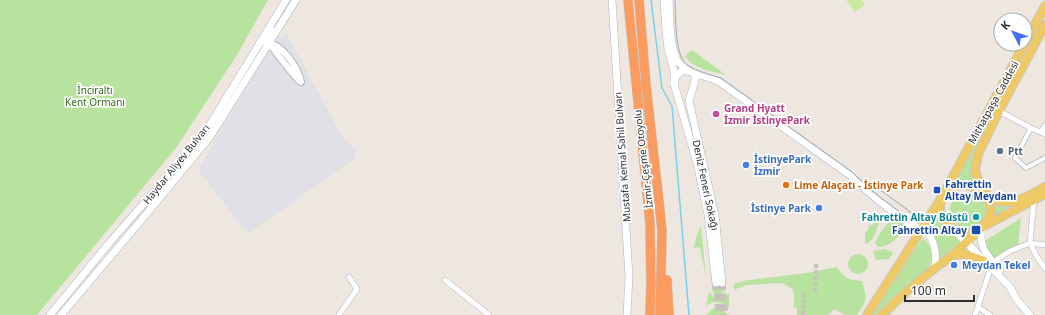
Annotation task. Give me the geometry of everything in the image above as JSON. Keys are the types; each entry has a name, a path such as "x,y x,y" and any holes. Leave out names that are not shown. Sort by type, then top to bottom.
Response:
{"highway":[{"name":"İzmir-Çeşme Otoyolu","path":"628,0 650,224 652,285 650,315"},
{"name":"İzmir-Çeşme Otoyolu","path":"639,0 646,85 662,230 660,315"},
{"path":"662,230 666,261 669,315"}],"main road":[{"name":"Haydar Aliyev Bulvarı","path":"61,315 210,137 256,47 286,0"},
{"name":"Haydar Aliyev Bulvarı","path":"50,315 211,123 269,43 296,0"},
{"name":"Mustafa Kemal Sahil Bulvarı","path":"612,0 629,276 627,315"},
{"name":"Deniz Feneri Sokağı","path":"664,0 668,49 674,71 674,84 695,156 708,215 719,283 714,215 689,101 696,77 692,72"},
{"path":"669,0 673,48 680,64 692,72"},
{"name":"Mithatpaşa Caddesi","path":"922,229 942,197 1045,6"},
{"name":"Mithatpaşa Caddesi","path":"983,192 976,174 978,154 999,111 1044,31"},
{"path":"692,88 684,93 678,91 674,84 676,76 680,71 685,70 718,81 851,176 870,194 911,224 922,229 928,235 935,247 935,268"},
{"path":"984,261 951,227 940,212 942,197 950,189 966,185 971,186 1002,202 1022,199 1045,187"},
{"path":"882,315 907,291 953,255 982,227 990,215 988,199 983,192"},
{"path":"951,227 963,232 976,231 1045,194"},
{"path":"982,227 982,247 985,253 992,265 1030,315"},
{"path":"866,315 872,308 922,229"},
{"path":"110,242 116,248"},
{"path":"953,255 965,254 992,265 1016,289 1028,307 1036,315"}],"street":[{"path":"256,47 269,43 279,47 284,51 301,82 294,76 269,43 269,33 286,0"},
{"path":"999,111 1043,133 1045,126"},
{"path":"1031,128 1015,158 1026,168 1045,158"},
{"path":"1034,200 1030,243 1037,257 1045,268"},
{"path":"975,315 992,265 1010,251 1030,243 1045,245"},
{"path":"339,315 357,289 349,277"},
{"path":"445,280 490,315"},
{"path":"978,307 990,315"}],"shaded area":[{"path":"286,32 344,140 357,150 353,152 357,157 248,234 198,170 277,35 282,38"}],"green space":[{"name":"İnciraltı Kent Ormanı","path":"0,0 268,0 237,55 176,148 37,315 0,315"},
{"path":"846,0 862,0 865,5 855,12"},
{"path":"1045,9 1045,16 1033,39 1033,32"},
{"path":"692,50 726,75 703,69 693,64 685,56"},
{"path":"1022,52 1026,52 974,153 971,168 974,185 953,184"},
{"path":"968,192 978,195 983,200 986,210 983,220 978,225 968,228 958,225 953,220 950,210 953,200 958,195"},
{"path":"993,202 1007,205 1009,209 994,217"},
{"path":"883,213 886,214 882,217 873,238 870,242 865,244 865,233 869,228 869,225 873,225 876,218"},
{"path":"938,214 960,242 939,260 936,244 928,230"},
{"path":"1021,218 1018,245 993,261 983,242"},
{"path":"895,220 901,222 903,226 903,230 900,235 890,244 878,247 875,243 880,233 885,226 891,221"},
{"path":"701,226 706,278 700,247 694,248 696,237"},
{"path":"922,239 928,243 931,251 929,268 900,291 876,315 871,315"},
{"path":"720,244 726,286 725,291 719,295 714,293 712,290 710,254"},
{"path":"884,249 892,252 893,254 889,259 876,260 873,251"},
{"path":"858,254 865,257 868,264 865,271 858,274 851,271 848,264 851,257"},
{"path":"837,267 847,278 862,281 866,299 857,315 845,315 834,309 828,315 797,315 797,307 794,308 793,290 781,283 746,285 734,290 734,284 749,280 807,273"},
{"path":"709,292 715,299 725,298 729,293 729,307 718,302 706,306"},
{"path":"713,308 721,309 727,315 706,315"}],"waterway":[{"path":"651,0 662,88 672,106 689,315"}],"tunnel":[{"path":"815,292 816,263"},
{"path":"716,283 719,315"},
{"path":"722,283 725,315"},
{"path":"803,315 804,292"}],"tram line":[{"path":"675,0 678,45 683,61 688,66 700,72 721,78 852,172 869,189 909,219"},
{"path":"879,189 913,214"}],"place":[{"name":"Grand Hyatt İzmir İstinyePark","path":"716,114"},
{"name":"Ptt","path":"1000,151"},
{"name":"İstinyePark İzmir","path":"746,165"},
{"name":"Lime Alaçatı - İstinye Park","path":"786,185"},
{"name":"Fahrettin Altay Meydanı","path":"937,190"},
{"name":"İstinye Park","path":"819,208"},
{"name":"Fahrettin Altay Büstü","path":"976,217"},
{"name":"Fahrettin Altay","path":"976,230"},
{"name":"Meydan Tekel","path":"954,265"}]}
